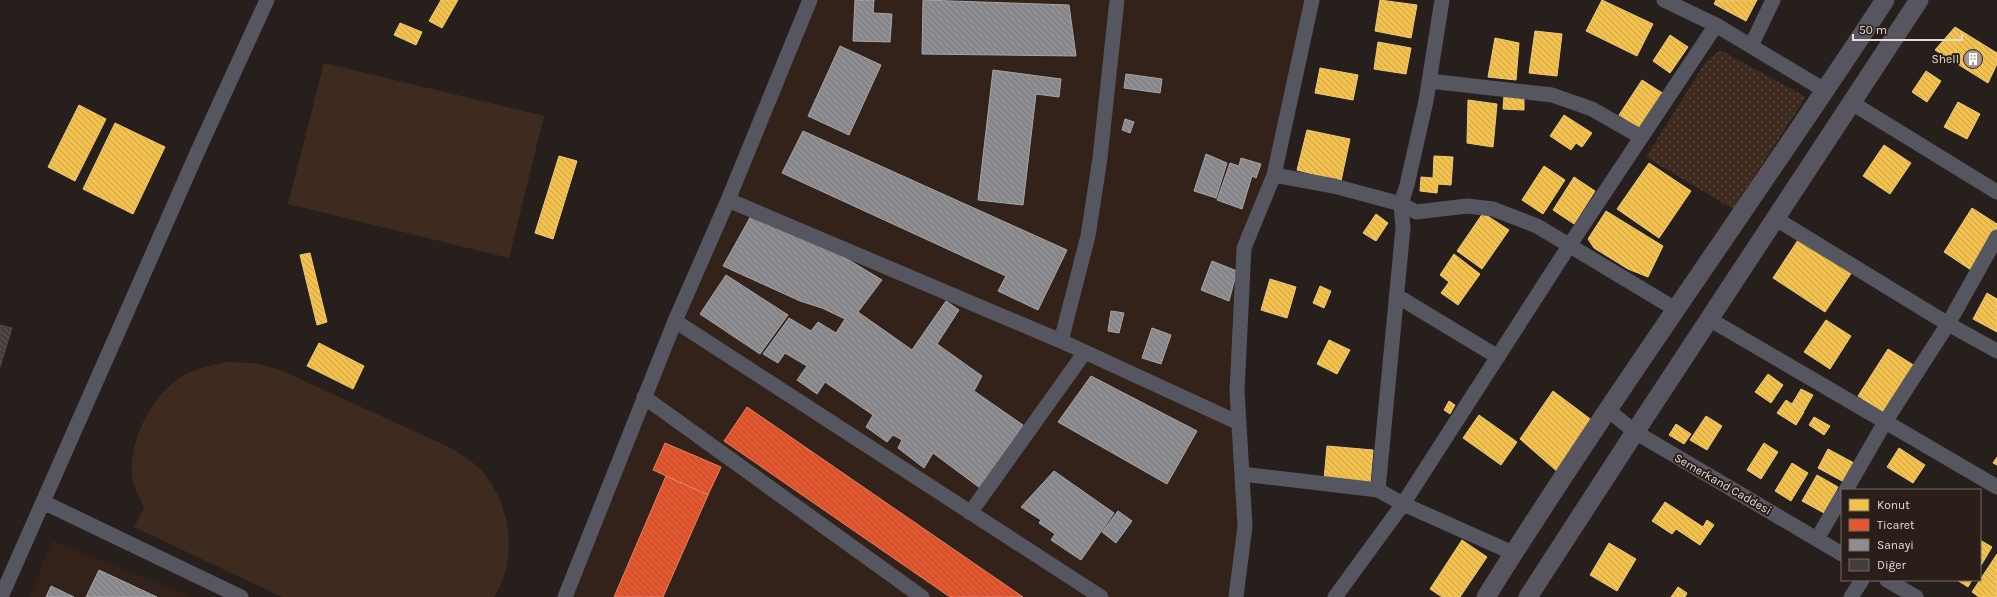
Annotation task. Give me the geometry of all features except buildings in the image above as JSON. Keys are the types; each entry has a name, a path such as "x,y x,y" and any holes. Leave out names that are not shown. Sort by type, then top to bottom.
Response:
{"main road":[{"path":"1486,597 1513,553 1608,410 1886,0"},
{"path":"1528,597 1634,432 1776,220 1919,0"}],"street":[{"path":"1,597 197,153 267,0"},
{"path":"565,597 675,321 728,200 810,0"},
{"path":"1061,341 1088,236 1100,158 1117,0"},
{"path":"1236,597 1245,526 1237,391 1244,248 1274,175 1312,0"},
{"path":"1378,490 1403,228 1401,204 1407,185 1429,81 1442,0"},
{"path":"1664,0 1716,25 1826,90"},
{"path":"1752,46 1773,0"},
{"path":"1335,597 1403,504 1569,246 1716,25"},
{"path":"1429,81 1552,95 1592,110 1641,137"},
{"path":"1852,103 1997,192"},
{"path":"1274,175 1334,186 1401,204 1416,212 1467,206 1493,209 1537,226 1677,310"},
{"path":"728,200 1061,341 1239,423"},
{"path":"1776,220 1948,324 1997,351"},
{"path":"1847,489 1885,422 1948,324 1997,237"},
{"path":"1397,296 1498,357"},
{"path":"1709,320 1997,487"},
{"path":"675,321 970,513 1086,593 1101,597"},
{"path":"970,513 1085,352"},
{"path":"644,397 914,595"},
{"name":"Semerkand Caddesi","path":"1608,410 1634,432 1841,553"},
{"path":"1242,474 1378,490 1403,504 1513,553"},
{"path":"1817,539 1841,498"},
{"path":"43,502 241,597"},
{"path":"1851,597 1861,581"},
{"path":"1889,581 1916,597"}],"shaded area":[{"path":"805,0 1312,0 1274,175 1244,248 1242,474 1232,597 564,597"},
{"path":"1720,50 1806,97 1733,209 1646,157 1705,63"},
{"path":"324,63 544,116 509,258 288,204"},
{"path":"227,362 253,363 278,369 453,449 476,465 492,485 500,500 508,532 509,549 507,566 502,582 494,597 282,597 134,527 144,508 135,488 132,476 132,462 139,432 146,418 163,392 174,382 186,374 196,370"},
{"path":"52,540 192,597 29,597"}],"place":[{"name":"Shell","path":"1973,59"}]}
